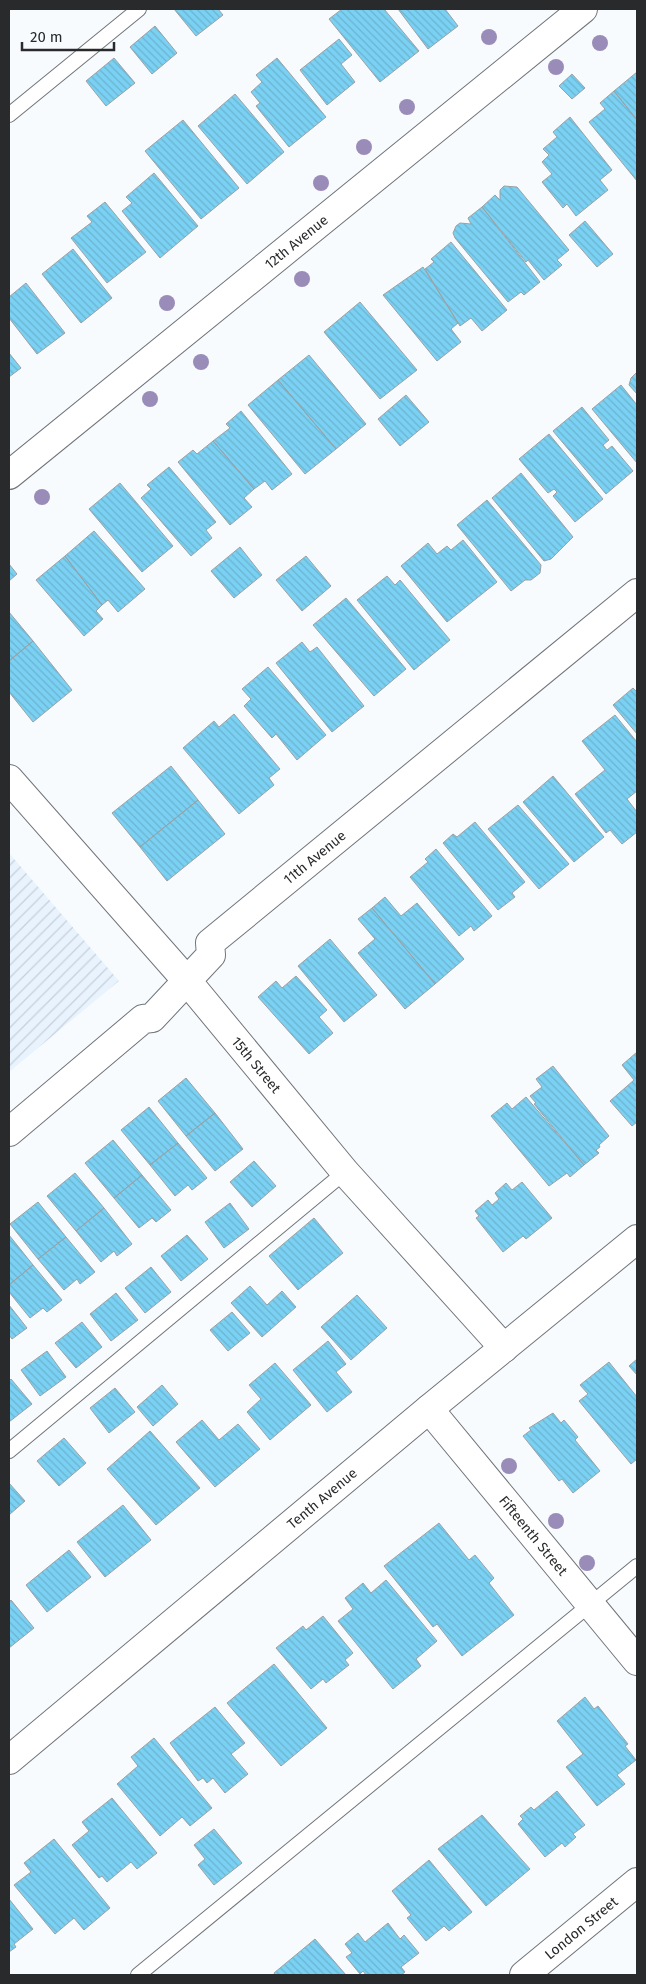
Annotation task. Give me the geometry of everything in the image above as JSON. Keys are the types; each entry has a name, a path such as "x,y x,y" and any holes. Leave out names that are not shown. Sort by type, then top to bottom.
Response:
{"street":[{"name":"12th Avenue","path":"9,475 583,9"},
{"name":"11th Avenue","path":"9,1132 143,1019 152,1018 188,982 211,955 210,943 637,593"},
{"name":"15th Street","path":"9,779 188,982 345,1172 504,1348"},
{"name":"Tenth Avenue","path":"9,1760 429,1409 637,1239"},
{"name":"Fifteenth Street","path":"429,1409 637,1661"},
{"name":"London Street","path":"524,1975 637,1882"}],"lane":[{"path":"9,115 139,9"},
{"path":"9,1451 345,1172"},
{"path":"138,1975 637,1566"}],"shaded area":[{"path":"9,853 119,981 9,1072"}],"building":[{"path":"174,9 218,9 223,15 196,36"},
{"path":"342,9 384,9 419,51 380,82 329,19"},
{"path":"398,9 445,9 458,26 428,49"},
{"path":"155,26 177,53 152,74 130,47"},
{"path":"339,39 352,55 341,64 355,82 327,105 300,70"},
{"path":"114,58 135,83 106,106 86,81"},
{"path":"277,58 326,117 289,147 256,106 260,103 251,92 262,82 256,75"},
{"path":"637,72 637,120 614,91"},
{"path":"572,74 585,88 572,99 559,86"},
{"path":"614,91 637,120 637,181 589,122 605,109 600,103"},
{"path":"235,94 284,152 247,184 198,126"},
{"path":"570,117 612,170 600,180 608,190 576,216 567,204 563,208 542,182 552,174 542,162 549,155 543,149 557,137 553,132"},
{"path":"183,120 239,188 201,219 145,151"},
{"path":"154,173 198,226 160,258 122,211 132,203 126,197"},
{"path":"504,186 517,187 569,250 557,260 562,265 544,280 528,260 526,262 482,207 495,195 500,200 500,190"},
{"path":"105,202 146,252 107,283 71,238 92,222 87,216"},
{"path":"482,207 540,282 524,295 521,292 508,302 455,238 453,233 456,226 460,223 471,224 468,218"},
{"path":"585,221 613,254 597,267 569,235"},
{"path":"451,242 507,310 482,331 471,318 460,326 425,269 434,262 431,259"},
{"path":"73,249 112,298 81,323 42,274"},
{"path":"423,267 458,323 451,329 461,342 437,361 383,295"},
{"path":"26,283 65,333 37,354 9,318 9,297"},
{"path":"360,302 417,370 380,399 324,332"},
{"path":"9,353 21,368 9,377"},
{"path":"309,355 366,424 336,449 278,380"},
{"path":"637,372 637,394 629,385 631,378"},
{"path":"278,380 336,449 305,474 248,405"},
{"path":"621,385 637,405 637,463 592,409"},
{"path":"406,395 429,422 400,446 378,419"},
{"path":"582,407 609,440 603,445 607,450 612,446 633,471 606,494 553,431"},
{"path":"241,411 292,474 272,490 265,481 254,489 213,441 230,428 226,424"},
{"path":"549,434 603,499 575,522 553,496 557,492 554,489 548,493 519,459"},
{"path":"213,441 254,489 244,498 252,507 230,525 178,462 193,450 197,454"},
{"path":"169,467 216,522 206,530 212,538 191,556 141,498 151,489 147,485"},
{"path":"521,473 573,537 551,559 544,561 492,498"},
{"path":"120,483 173,546 142,572 89,509"},
{"path":"487,500 541,565 540,573 531,580 525,580 511,591 457,525"},
{"path":"94,531 145,589 118,612 108,600 102,605 65,556"},
{"path":"463,540 497,582 447,622 401,566 428,543 437,554 447,546 451,550"},
{"path":"240,547 262,575 234,598 211,571"},
{"path":"65,556 102,605 96,611 103,619 84,636 36,580"},
{"path":"306,556 331,586 302,611 276,580"},
{"path":"9,564 17,574 9,581"},
{"path":"387,576 395,585 400,580 450,640 414,670 357,600"},
{"path":"346,598 406,669 374,696 313,625"},
{"path":"9,612 33,641 9,661"},
{"path":"33,641 72,690 33,722 9,692 9,661"},
{"path":"302,642 310,652 317,647 364,706 332,732 276,663"},
{"path":"268,667 326,735 297,760 276,734 272,738 244,706 251,699 242,689"},
{"path":"633,688 637,692 637,734 613,705"},
{"path":"234,714 280,769 269,778 274,785 239,814 183,748 214,721 219,727"},
{"path":"615,715 637,742 637,791 627,799 637,812 637,832 622,844 610,830 606,833 575,794 605,770 582,741"},
{"path":"171,766 198,800 140,847 112,813"},
{"path":"553,776 604,837 574,862 523,802"},
{"path":"198,800 225,834 167,881 140,847"},
{"path":"518,805 569,864 539,889 488,829"},
{"path":"475,822 525,882 512,893 515,897 498,910 443,843 453,834 457,837"},
{"path":"436,849 492,916 474,931 471,926 459,936 410,877 428,862 425,859"},
{"path":"385,897 401,916 417,903 464,959 435,984 372,908"},
{"path":"372,908 435,984 405,1009 358,953 375,939 358,919"},
{"path":"330,939 377,995 344,1022 298,966"},
{"path":"296,976 327,1010 319,1017 333,1033 309,1054 258,997 276,981 282,988"},
{"path":"637,1052 637,1122 632,1126 610,1101 634,1080 622,1065"},
{"path":"553,1066 609,1136 596,1150 599,1153 584,1165 534,1104 536,1103 530,1096 542,1087 536,1079"},
{"path":"186,1078 215,1113 186,1136 158,1101"},
{"path":"526,1097 584,1165 570,1177 567,1173 549,1186 491,1116 507,1103 512,1109"},
{"path":"149,1107 178,1143 150,1165 121,1130"},
{"path":"215,1113 243,1149 215,1171 186,1136"},
{"path":"113,1140 142,1175 114,1198 85,1163"},
{"path":"178,1143 207,1178 192,1190 188,1185 175,1196 150,1165"},
{"path":"254,1161 276,1186 252,1207 230,1182"},
{"path":"75,1173 104,1208 76,1231 47,1196"},
{"path":"142,1175 171,1210 156,1222 152,1218 139,1228 114,1198"},
{"path":"522,1182 552,1218 526,1239 523,1236 503,1252 476,1218 479,1216 475,1211 488,1200 492,1205 499,1199 495,1193 506,1183 512,1190"},
{"path":"38,1202 66,1237 38,1259 10,1224"},
{"path":"230,1203 249,1229 224,1248 205,1222"},
{"path":"104,1208 132,1244 117,1256 114,1251 101,1262 76,1231"},
{"path":"314,1218 343,1253 298,1290 269,1256"},
{"path":"9,1235 33,1265 9,1285"},
{"path":"187,1235 208,1259 181,1281 161,1256"},
{"path":"66,1237 95,1272 80,1284 77,1279 64,1290 38,1259"},
{"path":"33,1265 62,1300 47,1312 43,1308 30,1318 9,1292 9,1285"},
{"path":"151,1267 171,1292 145,1313 125,1288"},
{"path":"250,1286 267,1305 282,1291 296,1307 262,1337 231,1303"},
{"path":"116,1293 138,1320 111,1341 90,1314"},
{"path":"357,1295 387,1328 351,1360 321,1327"},
{"path":"9,1305 27,1328 12,1339 9,1335"},
{"path":"232,1312 250,1333 228,1351 210,1330"},
{"path":"82,1322 102,1347 76,1368 55,1343"},
{"path":"328,1341 346,1364 336,1372 352,1392 327,1412 293,1370"},
{"path":"47,1351 66,1377 40,1396 21,1370"},
{"path":"637,1359 637,1375 629,1366"},
{"path":"609,1362 637,1397 637,1459 631,1464 579,1401 588,1394 580,1385"},
{"path":"275,1363 311,1405 270,1440 247,1412 261,1399 249,1385"},
{"path":"11,1379 32,1404 9,1422 9,1381"},
{"path":"162,1385 178,1404 153,1426 137,1407"},
{"path":"115,1388 135,1412 109,1433 90,1408"},
{"path":"553,1413 561,1423 564,1420 578,1437 575,1440 600,1471 573,1493 562,1479 559,1481 523,1436 531,1430 529,1428"},
{"path":"202,1420 219,1440 238,1424 260,1449 215,1487 176,1442"},
{"path":"150,1431 200,1488 156,1525 107,1469"},
{"path":"64,1438 86,1463 59,1486 37,1461"},
{"path":"9,1483 25,1501 9,1515"},
{"path":"123,1505 151,1540 105,1577 77,1542"},
{"path":"439,1523 469,1560 475,1555 494,1578 489,1583 514,1615 462,1656 437,1624 433,1627 384,1566"},
{"path":"69,1550 91,1577 47,1612 26,1585"},
{"path":"386,1580 437,1641 416,1659 421,1666 393,1689 338,1621 353,1609 345,1598 363,1583 371,1593"},
{"path":"11,1600 34,1628 9,1648 9,1602"},
{"path":"323,1616 353,1653 345,1660 349,1665 326,1683 323,1679 311,1689 276,1648 303,1626 306,1630"},
{"path":"274,1664 327,1728 281,1766 227,1703"},
{"path":"585,1697 594,1709 598,1706 628,1744 625,1746 636,1760 617,1775 625,1784 597,1806 566,1767 583,1754 557,1721"},
{"path":"215,1707 245,1743 231,1754 248,1774 225,1793 213,1778 207,1783 203,1778 198,1781 170,1743"},
{"path":"154,1738 212,1808 190,1826 182,1817 160,1836 117,1784 138,1766 131,1757"},
{"path":"557,1791 585,1825 573,1834 576,1837 565,1847 562,1843 545,1857 518,1824 523,1819 520,1816 531,1807 534,1810"},
{"path":"112,1798 157,1853 137,1869 131,1862 107,1882 102,1876 99,1878 72,1845 89,1831 82,1822"},
{"path":"482,1815 530,1869 486,1906 438,1849"},
{"path":"214,1829 242,1863 214,1885 198,1865 205,1859 194,1845"},
{"path":"54,1839 110,1908 84,1930 74,1918 55,1934 14,1885 31,1872 24,1863"},
{"path":"429,1860 472,1912 449,1931 444,1926 426,1941 407,1918 411,1915 392,1891"},
{"path":"9,1899 33,1929 14,1944 16,1947 9,1952"},
{"path":"388,1923 400,1939 404,1935 419,1953 401,1967 405,1972 401,1975 366,1975 363,1971 360,1974 346,1957 352,1953 345,1944 358,1933 365,1942"},
{"path":"315,1939 346,1975 275,1975 274,1973"}]}
